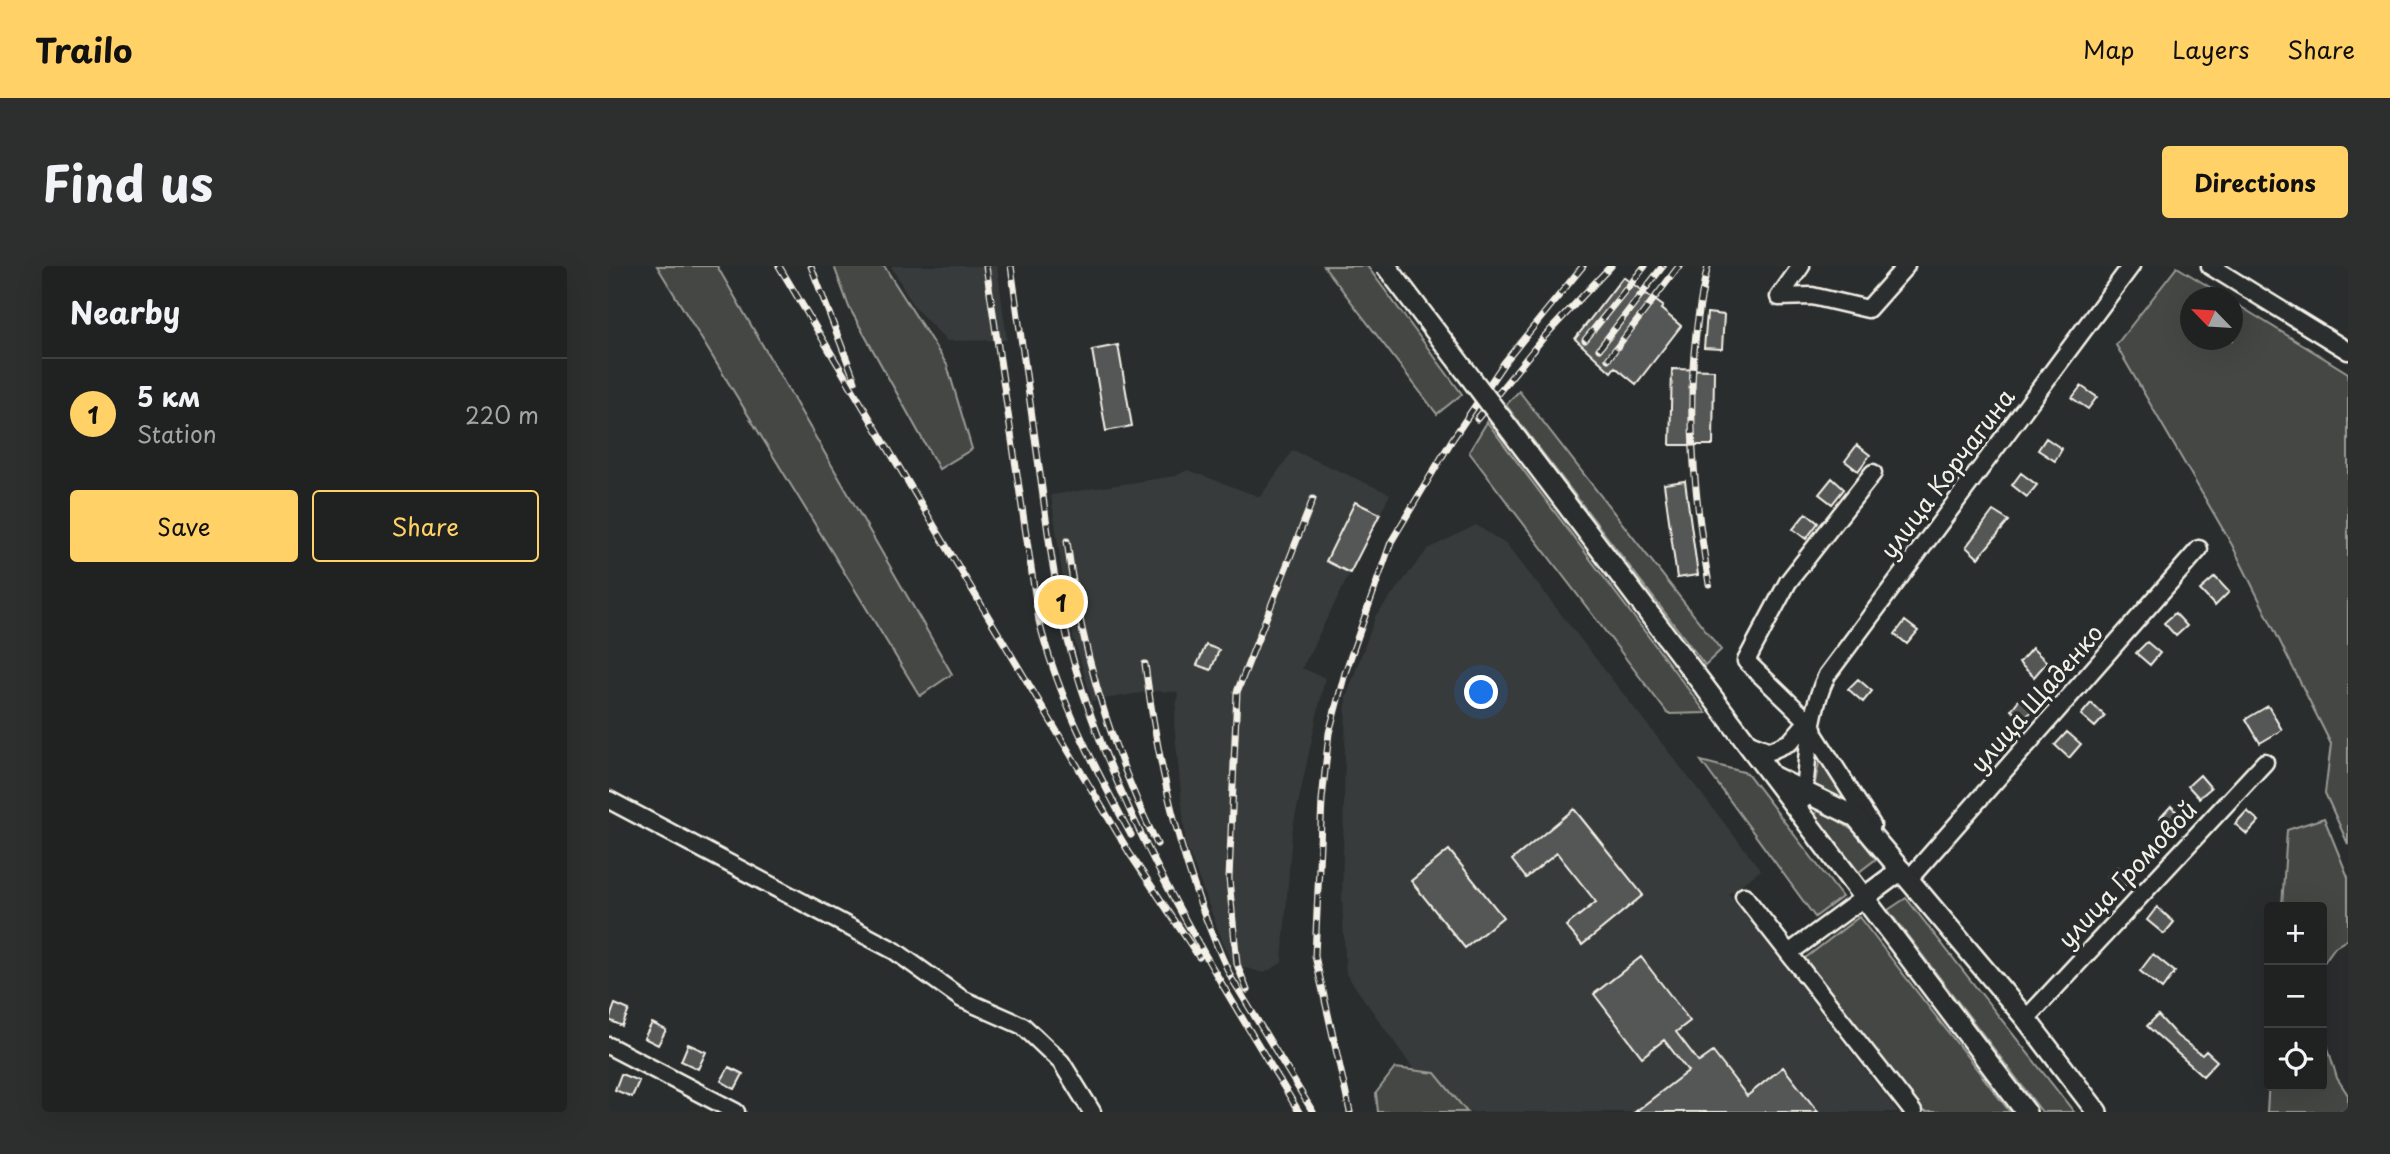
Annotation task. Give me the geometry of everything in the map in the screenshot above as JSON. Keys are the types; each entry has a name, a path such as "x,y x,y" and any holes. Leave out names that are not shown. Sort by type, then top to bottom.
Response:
{"main road":[{"path":"1386,266 1741,740 2026,1112"},
{"path":"1767,774 1856,817 2026,1019 2097,1112"},
{"path":"1863,900 1901,869"}],"street":[{"path":"1801,266 1779,297 1812,296 1868,309 1906,266"},
{"name":"улица Корчагина","path":"1801,818 1810,718 1827,675 2131,266"},
{"path":"2210,266 2348,351"},
{"path":"1873,473 1788,582 1746,661 1810,718 1814,734 1901,869"},
{"name":"улица Щаденко","path":"1901,869 2199,550"},
{"path":"1741,740 1770,751 1790,741 1810,718"},
{"name":"улица Громовой","path":"2026,1019 2265,762"},
{"path":"609,800 895,951 962,999 1023,1026 1061,1062 1092,1112"},
{"path":"1745,896 1913,1112"},
{"path":"1789,953 1863,900"},
{"path":"609,1046 736,1112"}],"shaded area":[{"path":"657,266 717,266 952,674 920,696"},
{"path":"834,266 884,266 947,365 972,449 939,469 849,307"},
{"path":"891,266 997,266 1007,340 947,341 914,307"},
{"path":"1324,266 1367,266 1462,394 1437,414"},
{"path":"2177,267 2210,287 2180,287 2180,350 2243,350 2243,308 2348,373 2348,844 2325,793 2331,744 2232,545 2116,345"},
{"path":"1519,391 1721,650 1705,665 1506,405"},
{"path":"1487,422 1706,713 1668,714 1469,452"},
{"path":"1293,450 1390,494 1302,668 1325,678 1292,832 1282,963 1264,973 1231,964 1186,845 1174,722 1178,692 1152,691 1092,701 1069,622 1051,495 1175,476 1188,470 1260,497"},
{"path":"1476,525 1507,545 1761,870 1729,894 1898,1112 1444,1112 1346,974 1342,901 1346,697 1376,615 1428,549"},
{"path":"1820,758 1852,808 1814,788"},
{"path":"1701,761 1747,773 1842,897 1815,917"},
{"path":"1817,806 1855,832 1876,859 1859,872 1816,817"},
{"path":"2324,818 2348,877 2348,939 2335,947 2327,958 2327,902 2282,902 2287,830"},
{"path":"1906,898 2074,1112 2042,1112 1888,910"},
{"path":"1859,917 2010,1112 1923,1112 1804,959"},
{"path":"2327,1045 2337,1078 2348,1095 2348,1112 2267,1112 2268,1091 2327,1091"},
{"path":"1395,1068 1435,1073 1467,1112 1378,1112 1376,1093"}],"building":[{"path":"1623,277 1663,306 1661,309 1681,326 1636,384 1615,367 1611,372 1575,339"},
{"path":"1707,313 1724,315 1722,349 1704,348"},
{"path":"1118,345 1132,426 1106,431 1092,350"},
{"path":"1672,369 1714,370 1713,445 1670,445"},
{"path":"2081,386 2097,397 2088,409 2072,398"},
{"path":"2046,438 2062,449 2055,461 2038,450"},
{"path":"1857,445 1870,455 1858,471 1845,461"},
{"path":"2021,473 2037,485 2027,497 2012,485"},
{"path":"1832,478 1844,489 1832,504 1819,494"},
{"path":"1685,481 1698,575 1677,578 1664,484"},
{"path":"1355,502 1380,514 1350,573 1326,561"},
{"path":"1993,511 2009,521 1978,558 1966,547"},
{"path":"1806,513 1818,523 1806,539 1793,529"},
{"path":"2215,577 2229,592 2215,606 2200,590"},
{"path":"2175,613 2187,626 2176,636 2164,623"},
{"path":"1905,621 1918,631 1907,644 1895,634"},
{"path":"2147,642 2160,653 2150,665 2136,653"},
{"path":"1206,645 1219,650 1211,670 1197,665"},
{"path":"2032,648 2047,662 2034,677 2019,663"},
{"path":"1858,679 1872,691 1863,702 1848,689"},
{"path":"2021,697 2034,708 2024,720 2011,710"},
{"path":"2091,703 2105,716 2095,727 2081,715"},
{"path":"2268,706 2282,730 2260,743 2246,719"},
{"path":"2067,732 2081,744 2069,758 2055,745"},
{"path":"2200,775 2211,788 2199,798 2188,786"},
{"path":"2171,806 2184,819 2174,830 2160,818"},
{"path":"1574,809 1643,895 1582,945 1566,926 1596,902 1557,853 1526,878 1512,860"},
{"path":"2247,811 2259,821 2247,834 2235,824"},
{"path":"1449,850 1503,917 1465,948 1411,881"},
{"path":"2117,867 2131,879 2121,890 2107,877"},
{"path":"2157,907 2174,922 2164,934 2147,920"},
{"path":"2153,954 2175,972 2162,989 2140,971"},
{"path":"1641,957 1690,1021 1676,1032 1699,1062 1713,1052 1747,1096 1783,1067 1818,1112 1635,1112 1688,1071 1664,1040 1642,1057 1594,994"},
{"path":"615,1004 629,1010 622,1026 609,1020"},
{"path":"2158,1015 2177,1036 2202,1055 2206,1051 2217,1061 2203,1076 2147,1026"},
{"path":"652,1023 666,1030 658,1045 644,1038"},
{"path":"688,1044 706,1052 698,1069 681,1061"},
{"path":"729,1067 743,1074 735,1089 721,1081"},
{"path":"621,1074 639,1081 632,1097 615,1090"}],"railway":[{"path":"779,266 1130,854 1199,957"},
{"path":"811,266 855,381"},
{"path":"986,266 1039,621 1067,704 1131,835"},
{"path":"1011,266 1058,596 1074,663 1094,723 1117,782 1172,895 1299,1112"},
{"path":"1350,1112 1315,956 1322,800 1329,733 1345,673 1391,542 1452,440 1504,363 1583,266"},
{"path":"1477,419 1543,338 1611,266"},
{"path":"1585,340 1645,266"},
{"path":"1599,349 1663,266"},
{"path":"1608,359 1679,266"},
{"path":"1708,266 1695,345 1692,425 1698,504 1709,584"},
{"path":"1247,990 1237,964 1229,879 1237,692 1313,499"},
{"path":"1067,541 1080,619 1100,696 1125,771 1157,844"},
{"path":"1145,664 1158,745 1175,823 1199,900 1230,975"},
{"path":"1232,979 1313,1112"}],"place":[{"name":"5 км","path":"1061,602"}]}
